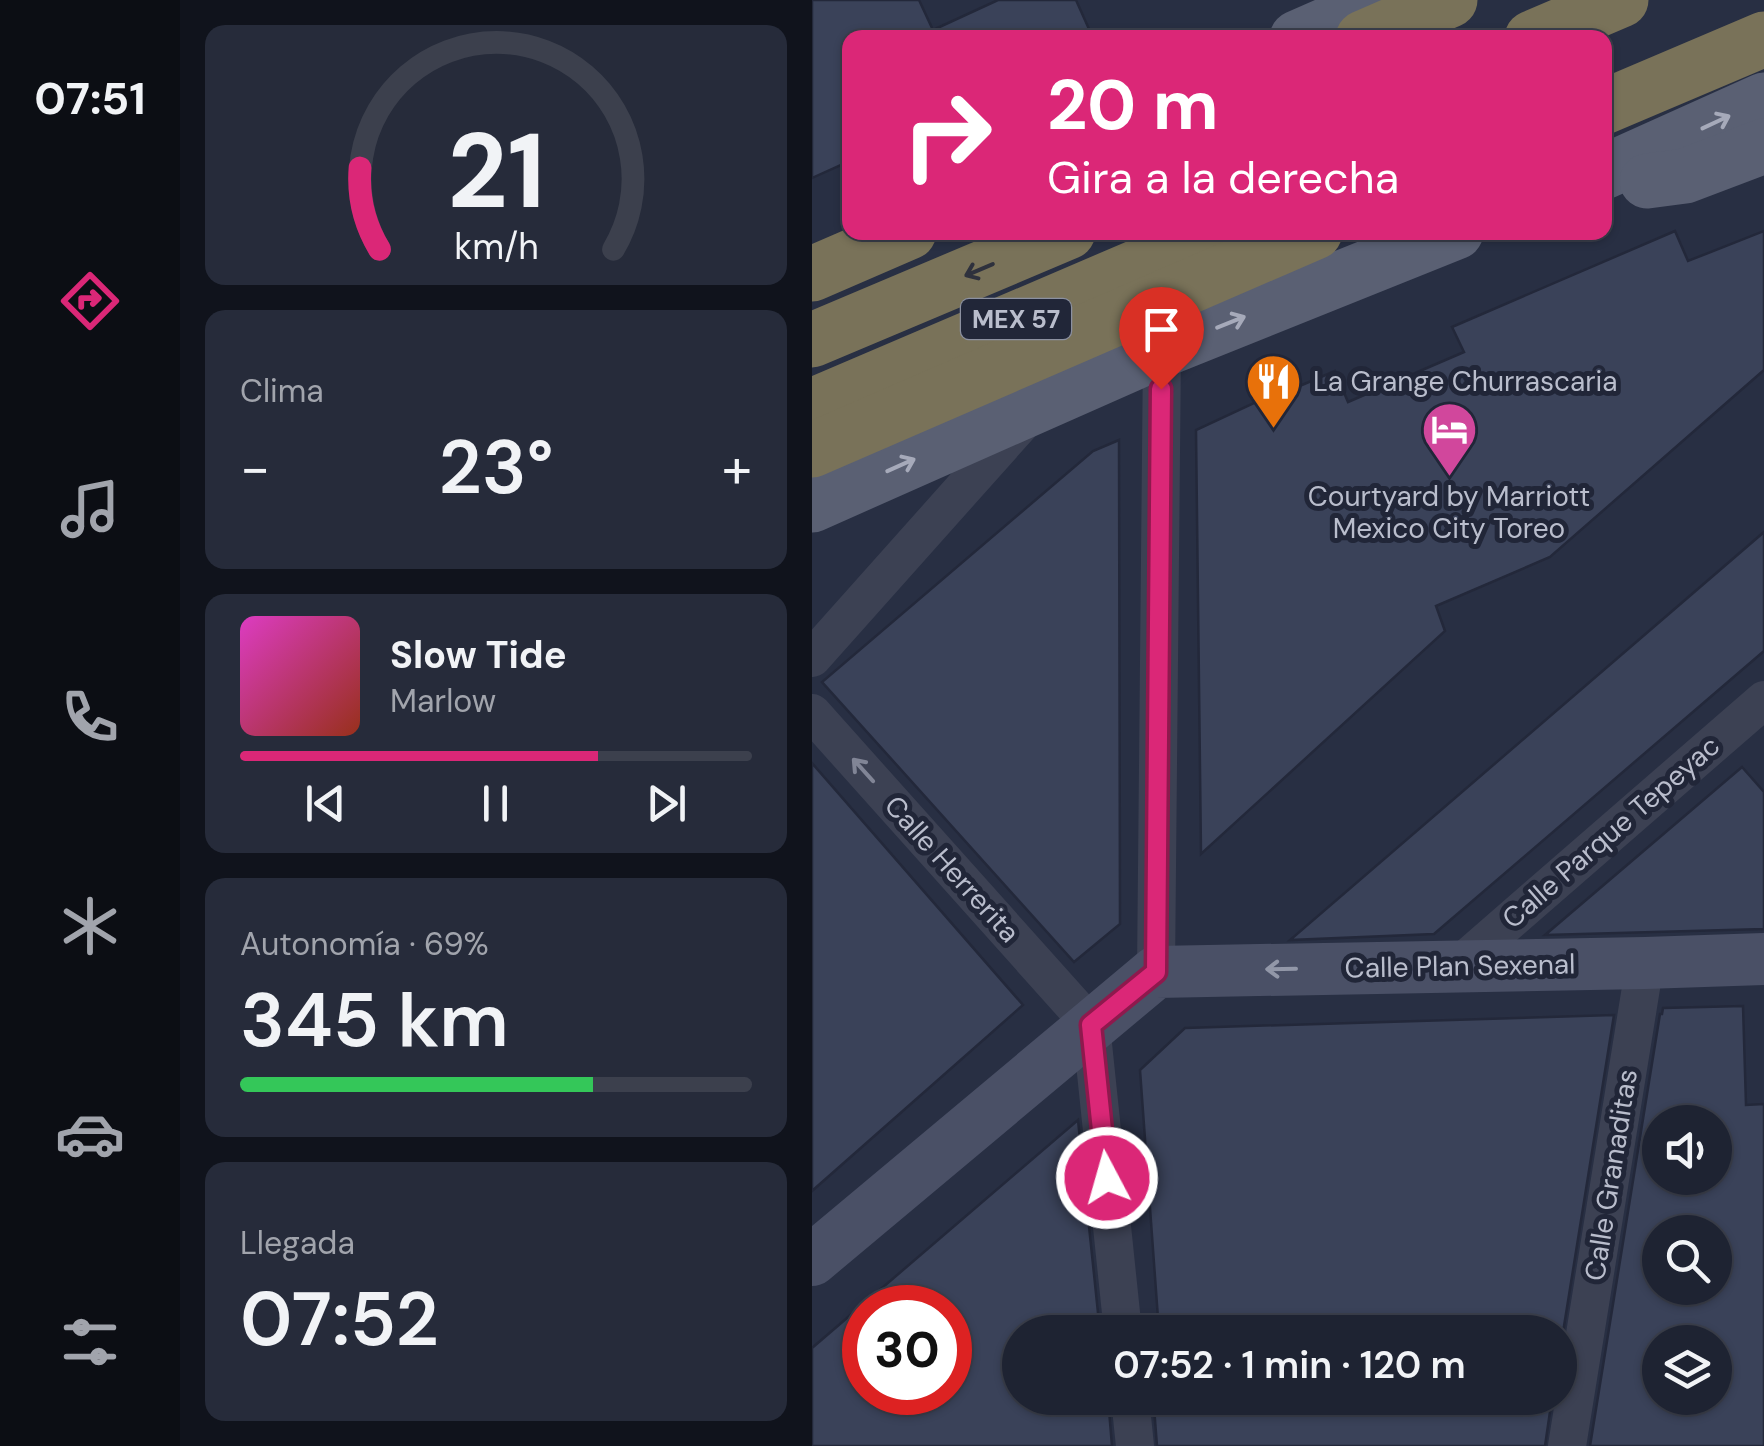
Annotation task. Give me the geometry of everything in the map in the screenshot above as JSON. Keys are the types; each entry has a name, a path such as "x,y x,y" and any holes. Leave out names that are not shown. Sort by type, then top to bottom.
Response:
{"highway":[{"path":"1361,12 1450,0"},
{"path":"1551,30 1621,0"},
{"path":"1612,66 1764,2"},
{"path":"1612,90 1764,25"},
{"path":"1694,31 1764,40"},
{"path":"1612,104 1764,40"},
{"path":"812,274 891,240"},
{"name":"MEX 57","path":"812,340 1049,240"},
{"name":"MEX 57","path":"812,406 1201,240"},
{"path":"812,432 1259,240"},
{"path":"812,450 1297,240"}],"main road":[{"path":"1317,30 1361,12"},
{"path":"1612,168 1764,100"},
{"path":"1612,185 1685,176 1764,146"},
{"path":"812,248 842,235"},
{"path":"812,504 1162,350 1436,240"},
{"name":"Calle Plan Sexenal","path":"1156,972 1764,958"},
{"path":"812,1260 1156,972"}],"street":[{"path":"1156,972 1162,350"},
{"path":"812,658 1038,404"},
{"name":"Calle Parque Tepeyac","path":"1460,965 1764,700"},
{"name":"Calle Herrerita","path":"812,713 1091,1025"},
{"name":"Calle Granaditas","path":"1567,1446 1645,963"},
{"path":"1091,1025 1121,1315"},
{"path":"1132,1415 1135,1446"}],"building":[{"path":"812,0 919,0 933,30 842,30 842,165 812,178"},
{"path":"998,0 1076,0 1089,30 933,30"},
{"path":"1675,231 1688,261 1764,231 1764,370 1550,557 1436,606 1445,631 1201,854 1196,430 1282,390 1283,393 1335,371 1348,402 1464,352 1452,327"},
{"path":"1119,440 1120,924 1074,962 822,682 1093,451"},
{"path":"1764,532 1764,651 1434,934 1290,940"},
{"path":"812,763 1023,1005 812,1191"},
{"path":"1742,767 1764,792 1764,929 1545,935"},
{"path":"1743,1006 1746,1105 1764,1104 1764,1446 1590,1446 1642,1125 1642,1195 1732,1195 1732,1105 1645,1105 1663,1008"},
{"path":"1614,1015 1566,1315 1158,1315 1140,1070 1185,1028"},
{"path":"1078,1120 1098,1315 1002,1315 1002,1415 1109,1415 1112,1446 812,1446 812,1348 842,1322 842,1415 972,1415 972,1285 886,1285"},
{"path":"1155,1415 1550,1415 1545,1446 1157,1446"}],"place":[{"name":"La Grange Churrascaria","path":"1274,430"},
{"name":"Courtyard by Marriott Mexico City Toreo","path":"1449,479"}],"route":[{"path":"1107,1178 1091,1025 1156,972 1161,389"}]}
